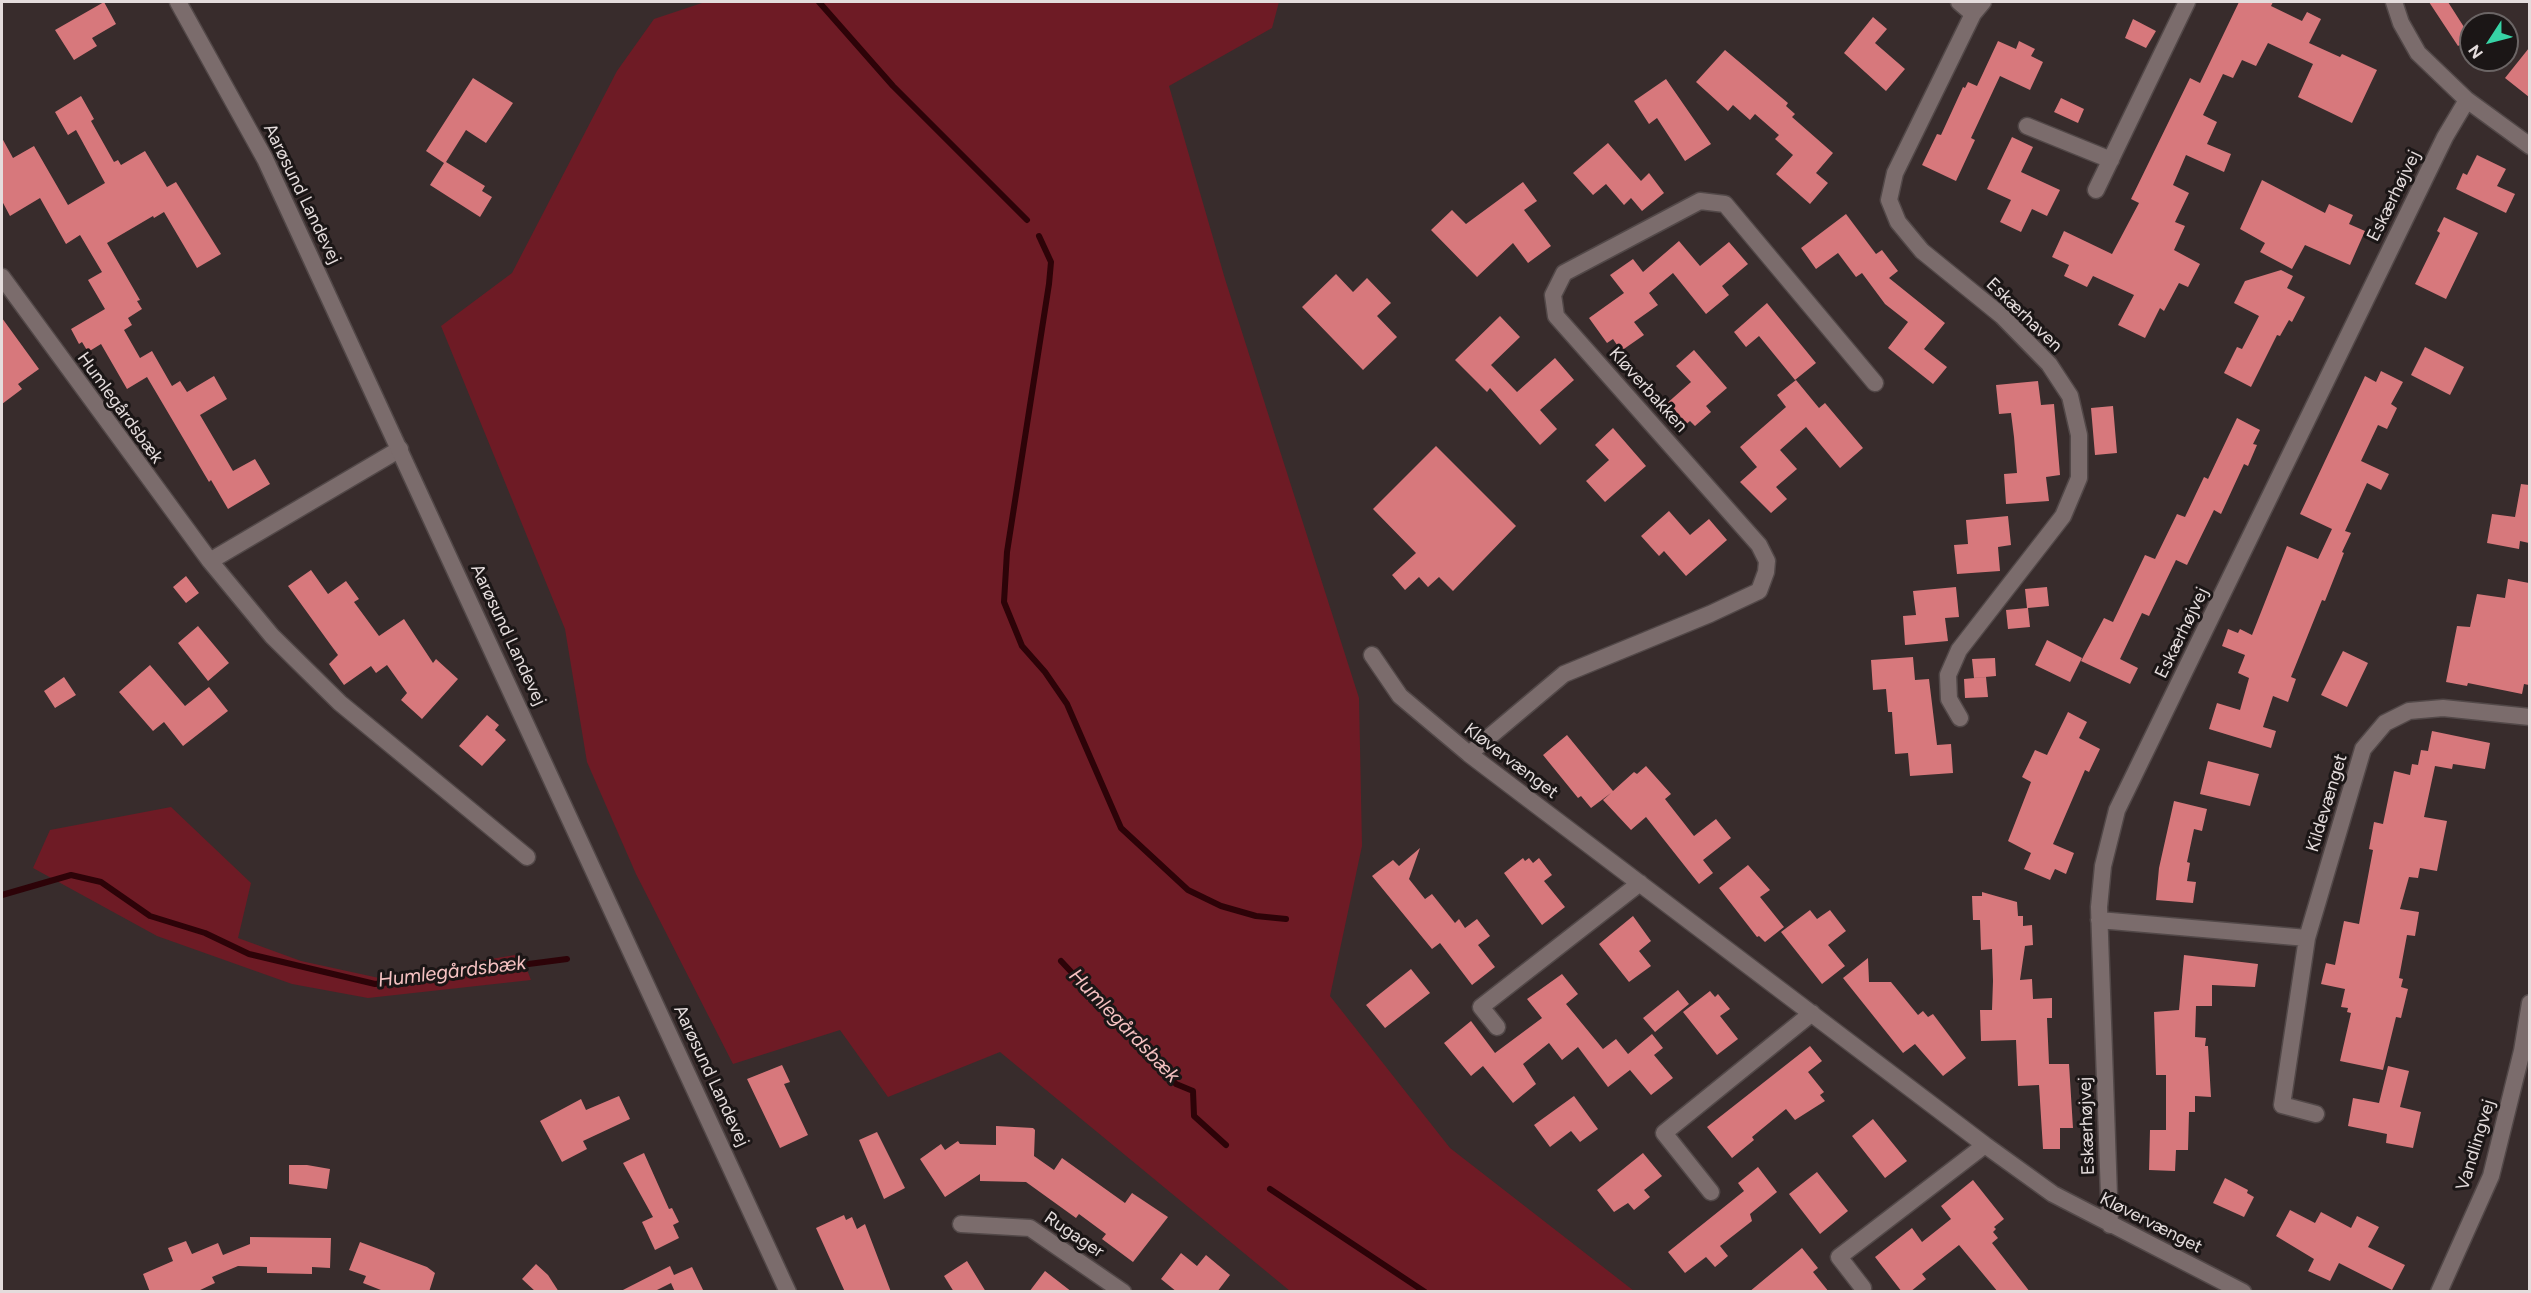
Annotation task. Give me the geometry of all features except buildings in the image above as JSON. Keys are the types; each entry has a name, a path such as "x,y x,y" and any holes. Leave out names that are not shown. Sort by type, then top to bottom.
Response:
{"street":[{"name":"Aarøsund Landevej","path":"178,2 265,159 788,1292"},
{"path":"1959,2 1978,8"},
{"path":"2096,190 2187,2"},
{"path":"2394,2 2401,22 2418,53 2467,100 2529,146"},
{"name":"Eskærhaven","path":"1960,718 1949,699 1948,675 1959,650 2063,516 2079,478 2079,435 2070,396 2049,364 2001,316 1922,251 1898,222 1889,200 1895,173 1978,8"},
{"name":"Eskærhøjvej","path":"2110,1225 2099,920 2103,866 2117,810 2439,147 2467,100"},
{"path":"2027,126 2111,160"},
{"name":"Kløverbakken","path":"1469,754 1564,674 1710,614 1759,591 1766,572 1767,561 1759,544 1556,316 1553,295 1564,273 1700,201 1725,204 1875,384"},
{"name":"Humlegårdsbæk","path":"2,277 210,561 272,636 340,703 527,857"},
{"path":"210,561 400,449"},
{"name":"Kløvervænget","path":"1372,655 1400,696 1469,754 1985,1145 2053,1194 2243,1292"},
{"name":"Kildevænget","path":"2316,1114 2282,1105 2307,938 2363,749 2385,723 2409,711 2443,708 2529,717"},
{"path":"1497,1027 1481,1007 1640,883"},
{"path":"2099,920 2307,938"},
{"name":"Vandlingvej","path":"2439,1292 2491,1176 2522,1051 2529,1003"},
{"path":"1711,1192 1664,1133 1812,1013"},
{"path":"1863,1288 1839,1257 1985,1145"},
{"name":"Rugager","path":"962,1224 1030,1227 1123,1292"}],"shaded area":[{"path":"705,2 1279,2 1272,28 1169,86 1225,279 1359,698 1362,846 1330,996 1450,1148 1634,1291 1290,1291 1000,1052 888,1097 840,1030 733,1064 636,874 587,762 565,629 441,326 512,273 617,71 654,19"},
{"path":"171,807 251,883 238,938 301,961 379,978 521,954 531,980 368,998 292,984 157,936 33,868 50,830"}],"waterway":[{"path":"819,2 893,86 1027,220"},
{"path":"1039,236 1051,262 1049,284 1007,552 1004,602 1022,646 1045,672 1067,704 1121,828 1188,890 1221,906 1256,916 1286,919"},
{"name":"Humlegårdsbæk","path":"2,895 71,875 101,882 150,916 205,933 249,954 375,984 567,959"},
{"name":"Humlegårdsbæk","path":"1061,961 1176,1084 1193,1091 1194,1116 1226,1145"},
{"name":"Humlegårdsbæk","path":"1270,1189 1425,1292"}]}
